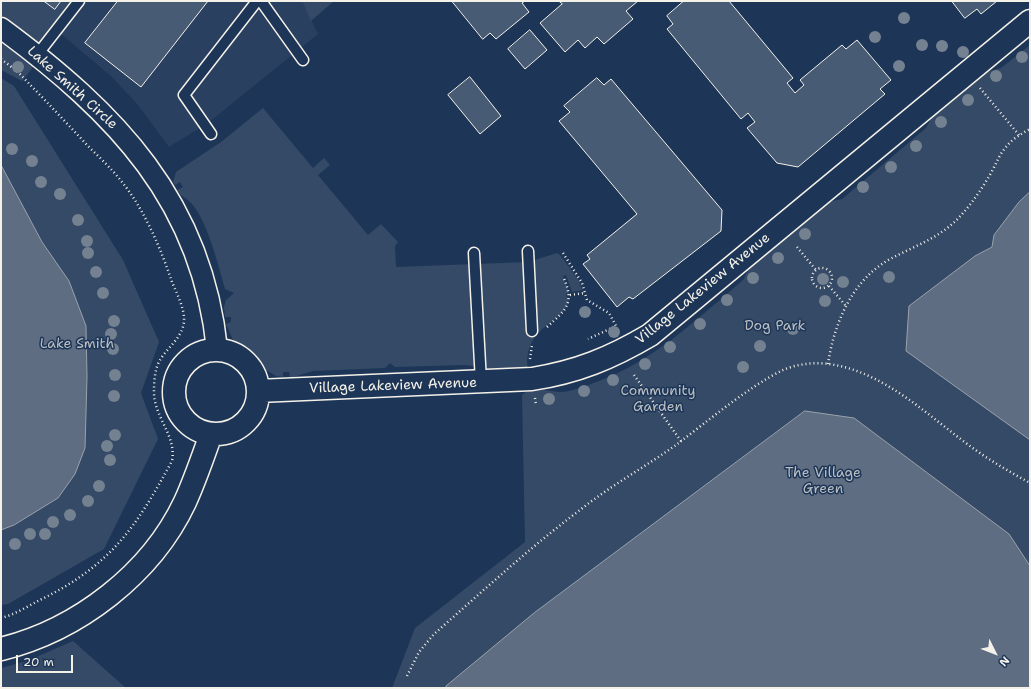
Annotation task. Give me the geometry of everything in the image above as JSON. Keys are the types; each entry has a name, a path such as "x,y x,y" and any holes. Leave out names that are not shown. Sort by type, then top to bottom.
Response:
{"street":[{"name":"Village Lakeview Avenue","path":"258,392 532,380 574,371 600,362 623,351 650,335 1030,21"},
{"name":"Lake Smith Circle","path":"1,28 37,55 101,110 138,152 163,188 189,237 204,277 214,321 217,350"},
{"path":"217,350 230,352 246,363 256,379 258,392 253,411 240,426 231,431 211,434 197,430 186,421 178,410 174,396 175,382 180,369 190,358 203,352 217,350"},
{"path":"1,648 24,643 54,630 83,614 126,580 141,566 166,535 184,503 202,462 211,434"}],"lane":[{"path":"37,55 79,1"},
{"path":"211,134 184,95 257,1"},
{"path":"261,1 303,60"},
{"path":"528,251 533,336"},
{"path":"474,253 482,382"}],"path":[{"path":"1,59 18,72 123,182 140,209 164,257 184,312 184,323 180,335 160,361 155,378 154,390 155,404 159,417 171,439 174,453 172,462 146,509 127,536 106,558 65,588 1,618"},
{"path":"968,73 1019,135"},
{"path":"828,364 831,343 846,306 864,281 890,259 928,241 945,230 963,213 991,174 1006,146 1019,135 1030,129"},
{"path":"797,247 816,270"},
{"path":"563,253 582,283 587,300 609,313 616,326 588,339"},
{"path":"825,268 832,273 833,278 829,286 821,289 814,285 812,277 816,270 825,268"},
{"path":"543,330 568,306 570,295 563,276"},
{"path":"829,286 846,306"},
{"path":"570,295 585,293"},
{"path":"533,336 530,358 536,405"},
{"path":"407,676 419,652 434,634 582,508 681,441 761,383 784,370 803,364 828,364 851,369 900,394 978,452 1030,483"},
{"path":"634,375 681,441"}],"shaded area":[{"path":"86,1 302,1 318,34 208,123 169,147 138,105 113,78 60,33"},
{"name":"Lake Smith","path":"1,165 42,242 69,281 86,326 87,377 85,448 75,474 58,498 14,525 1,530"},
{"path":"1030,192 1030,440 906,351 909,306 975,256 992,247 994,235 1019,202"},
{"path":"805,411 854,418 1009,534 1030,566 1030,688 446,688 446,686 534,613"}],"green space":[{"path":"1,1 86,1 22,81 1,70"},
{"path":"302,1 334,1 311,21"},
{"name":"The Village Green","path":"1030,45 1030,688 392,688 415,628 525,542 522,395 531,390 560,392 580,388 619,372 639,362 657,350 675,337 743,280 749,268 828,202 842,199 926,128 932,117 983,73 1001,68"},
{"name":"Lake Smith","path":"1,78 14,86 123,260 159,342 141,393 158,439 104,549 8,604 1,605"},
{"path":"263,108 313,168 324,158 330,165 318,175 368,235 381,224 398,242 395,246 396,267 528,262 557,253 560,255 578,279 582,290 572,292 566,275 563,276 569,293 566,294 567,298 569,298 567,306 538,334 532,343 528,354 528,369 480,370 473,366 465,365 395,367 390,363 385,368 313,371 290,378 289,372 283,372 283,377 276,376 266,370 251,353 233,340 226,324 231,322 231,317 225,317 224,307 226,300 234,293 225,289 203,221 190,202 178,192 177,190 183,187 180,182 175,185 173,182 176,172 221,142"},
{"path":"73,641 126,688 1,688 1,668 27,661"}],"building":[{"path":"44,1 61,1 55,9"},
{"path":"118,1 208,1 141,87 85,43"},
{"path":"452,1 525,1 522,3 529,12 496,39 490,33 483,39"},
{"path":"559,1 638,1 626,11 633,19 604,44 597,37 585,48 578,40 565,52 540,23 562,4"},
{"path":"684,1 729,1 793,78 787,83 795,93 804,85 800,80 842,45 846,49 857,40 891,80 880,89 885,94 798,167 777,163 747,128 755,122 748,113 741,119 667,29 673,24 667,16"},
{"path":"952,1 997,1 981,14 977,9 965,18"},
{"path":"530,30 547,50 525,69 508,49"},
{"path":"470,77 501,116 480,134 448,95"},
{"path":"597,78 604,85 611,79 722,210 721,231 633,299 629,297 617,307 583,264 590,259 587,255 637,214 559,121 570,112 564,106"}],"park label":[{"name":"Dog Park","path":"775,326"},
{"name":"Community Garden","path":"658,400"}]}
